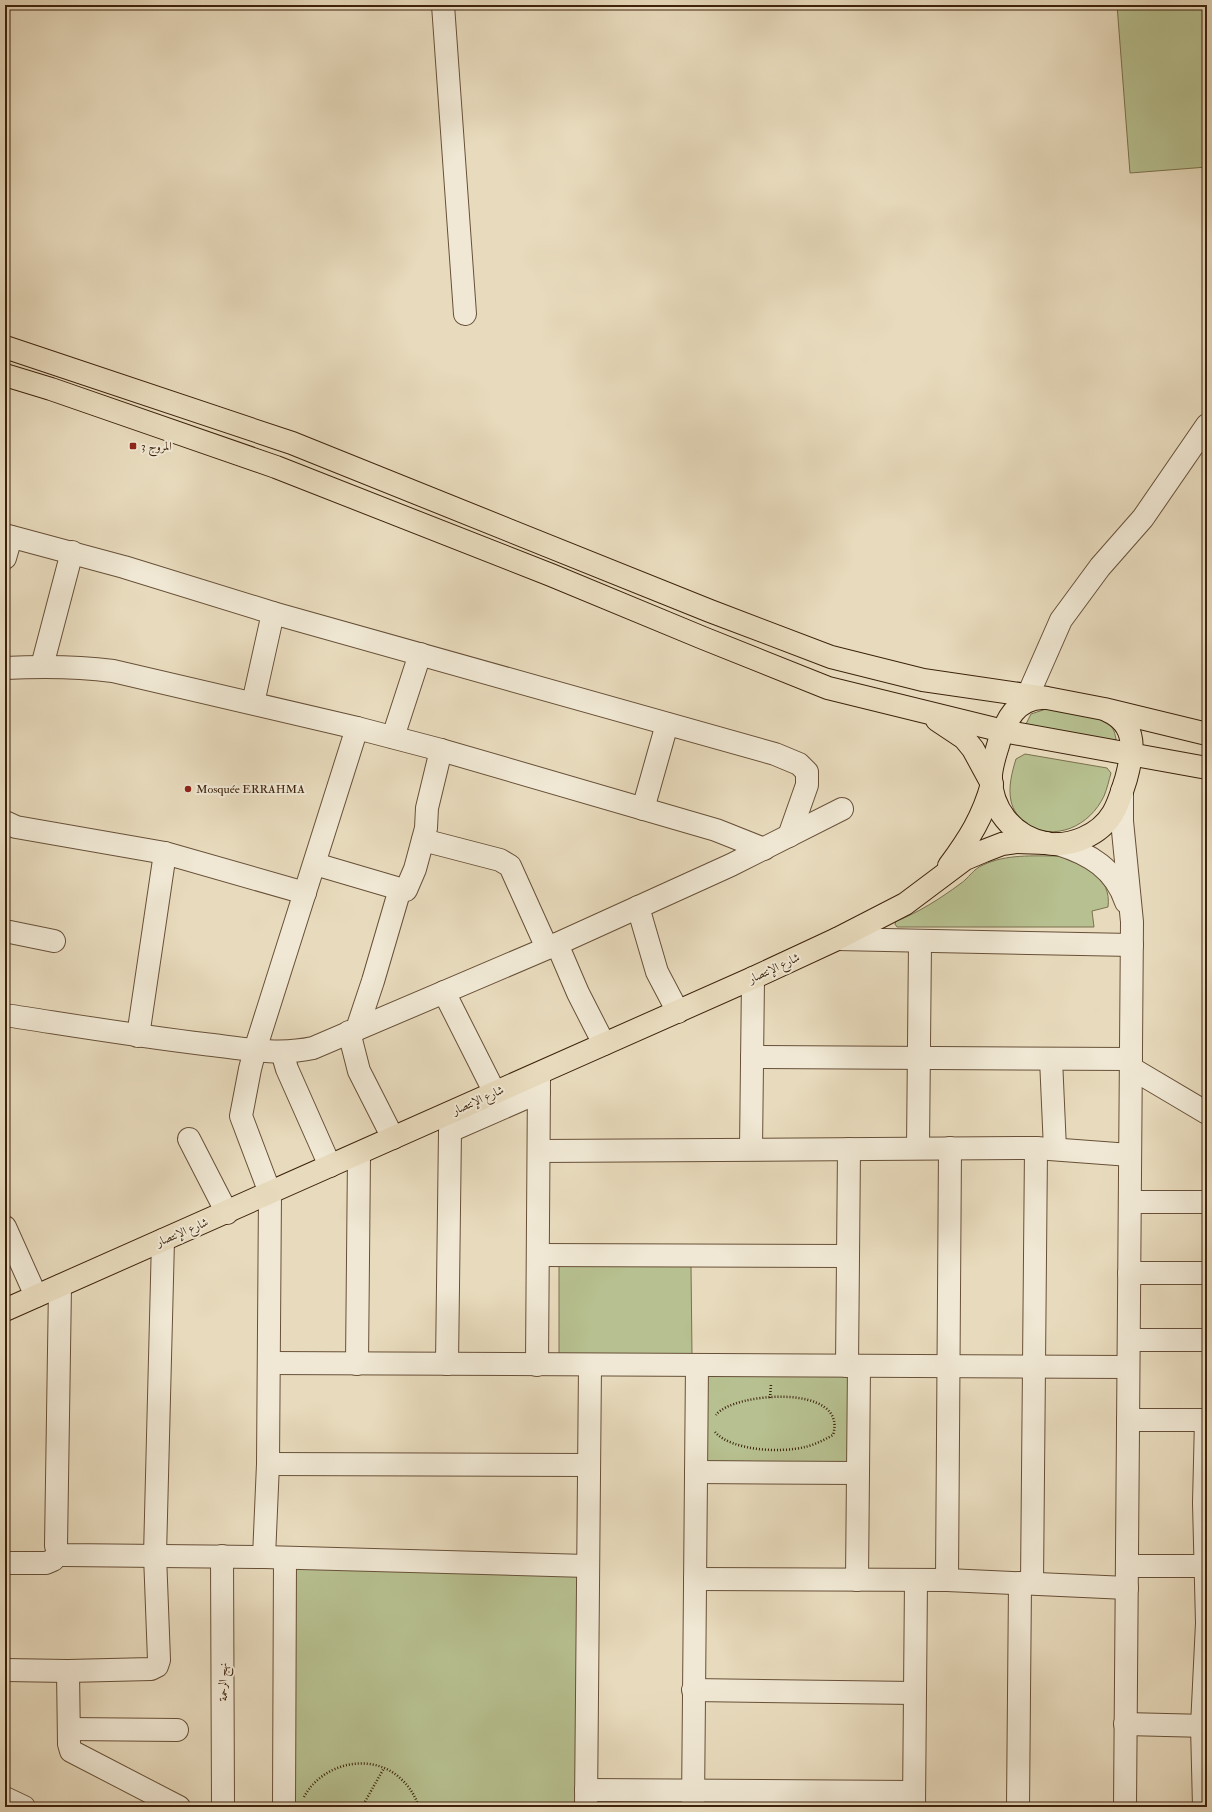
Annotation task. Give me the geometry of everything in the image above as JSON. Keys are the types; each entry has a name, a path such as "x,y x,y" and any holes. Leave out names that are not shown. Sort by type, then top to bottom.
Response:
{"main road":[{"path":"5,347 292,443 710,611 831,657 923,680 1038,697 1104,709 1207,734"},
{"path":"5,375 276,467 551,575 702,638 828,688 924,713 1003,731 1207,768"},
{"path":"1038,697 1021,705 1008,718 992,764 992,784 996,803 1002,815 1011,825 1033,839 1052,843"},
{"path":"1104,709 1120,719 1126,726 1132,739 1133,754"},
{"path":"924,713 964,738 973,749 992,784 986,805 978,823 944,874"},
{"name":"شارع الإنتصار","path":"5,1310 227,1213 495,1093 539,1082 604,1044 678,1012 837,939 905,904 966,859 1002,844 1016,842 1052,843 1083,839 1104,824 1115,809 1133,754"}],"street":[{"path":"443,5 465,314"},
{"path":"1038,697 1060,620 1100,567 1143,518 1207,425"},
{"path":"5,558 8,536 72,552 273,613 776,754 799,764 807,772 807,785 789,836"},
{"path":"42,666 72,552"},
{"path":"253,704 273,613"},
{"path":"392,737 420,654"},
{"path":"5,668 77,666 113,671 358,728 441,750 716,830 764,849"},
{"path":"643,809 667,724"},
{"path":"293,1804 268,1464 270,1193 241,1116 250,1069 358,728"},
{"path":"315,864 406,890 412,880 426,828 427,808 441,750"},
{"path":"1122,791 1122,821 1132,922 1125,1807"},
{"path":"5,1015 138,1036 256,1050 295,1052 313,1048 552,946 764,849 842,809"},
{"path":"5,822 16,827 165,853 305,893"},
{"path":"423,840 500,860 510,866 604,1044"},
{"path":"1052,843 1087,855 1110,873 1122,889 1132,922"},
{"path":"138,1036 165,853"},
{"path":"393,1138 359,1071 353,1031 373,981 400,889"},
{"path":"638,907 657,972 678,1012"},
{"path":"5,931 54,941"},
{"path":"837,939 920,942 1132,945"},
{"path":"918,1148 920,942"},
{"path":"751,1149 753,978"},
{"path":"444,992 495,1093"},
{"path":"282,1052 287,1069 330,1166"},
{"path":"752,1057 1051,1059 1131,1064 1207,1113"},
{"path":"1018,1807 1034,1367 1051,1059"},
{"path":"447,1364 450,1131 539,1082 537,1364"},
{"path":"189,1139 227,1213"},
{"path":"539,1151 751,1149 849,1150 950,1148 1045,1149 1130,1155"},
{"path":"947,1580 950,1148"},
{"path":"849,1150 847,1256 858,1473 857,1580"},
{"path":"357,1364 359,1154"},
{"path":"1130,1202 1207,1202"},
{"path":"5,1226 36,1296"},
{"path":"5,1670 68,1671 151,1669 157,1666 159,1660 155,1555 163,1240"},
{"path":"538,1255 847,1256"},
{"path":"1129,1273 1207,1273"},
{"path":"59,1553 56,1546 60,1286"},
{"path":"1129,1340 1207,1340"},
{"path":"269,1363 1128,1367"},
{"path":"590,1365 586,1799 914,1799 916,1580"},
{"path":"693,1799 696,1472 703,1424 697,1365"},
{"path":"1128,1420 1207,1420 1204,1503 1207,1623 1204,1807"},
{"path":"268,1464 589,1465"},
{"path":"696,1472 858,1473"},
{"path":"59,1553 275,1557 587,1566"},
{"path":"5,1563 46,1563 53,1560 59,1553"},
{"name":"نهج الرحمة","path":"222,1556 224,1807"},
{"path":"1127,1566 1206,1566"},
{"path":"695,1579 947,1580 1127,1588"},
{"path":"68,1671 69,1744 71,1751 179,1807"},
{"path":"693,1690 914,1693"},
{"path":"1126,1724 1205,1726"},
{"path":"69,1729 177,1730"},
{"path":"5,1798 24,1807"}],"path":[{"path":"799,1396 819,1403 828,1410 834,1418 836,1426 833,1435 806,1447 788,1450 767,1450 731,1442 703,1424 720,1409 731,1404 748,1400 799,1396"},
{"path":"293,1804 305,1795 316,1781 331,1770 348,1764 366,1763 384,1768 401,1778 414,1793 419,1807"},
{"path":"362,1807 384,1768"}],"green space":[{"path":"1117,5 1207,5 1207,167 1130,173"},
{"path":"1046,709 1080,713 1098,717 1110,725 1116,739 1115,742 1026,724 1031,714"},
{"path":"1025,754 1107,768 1111,773 1104,796 1098,807 1081,823 1059,831 1037,829 1026,823 1018,816 1013,807 1010,790 1016,759"},
{"path":"1058,856 1068,858 1086,866 1101,879 1106,887 1108,907 1092,911 1094,927 897,927 895,924 896,921 945,895 963,882 976,869 992,861 1010,857"},
{"path":"691,1264 692,1356 559,1357 559,1265"},
{"path":"706,1374 854,1376 852,1466 704,1465"},
{"path":"290,1564 579,1567 577,1807 291,1807"}],"place":[{"name":"المروج 3","path":"133,446"},
{"name":"Mosquée ERRAHMA","path":"188,789"}]}
